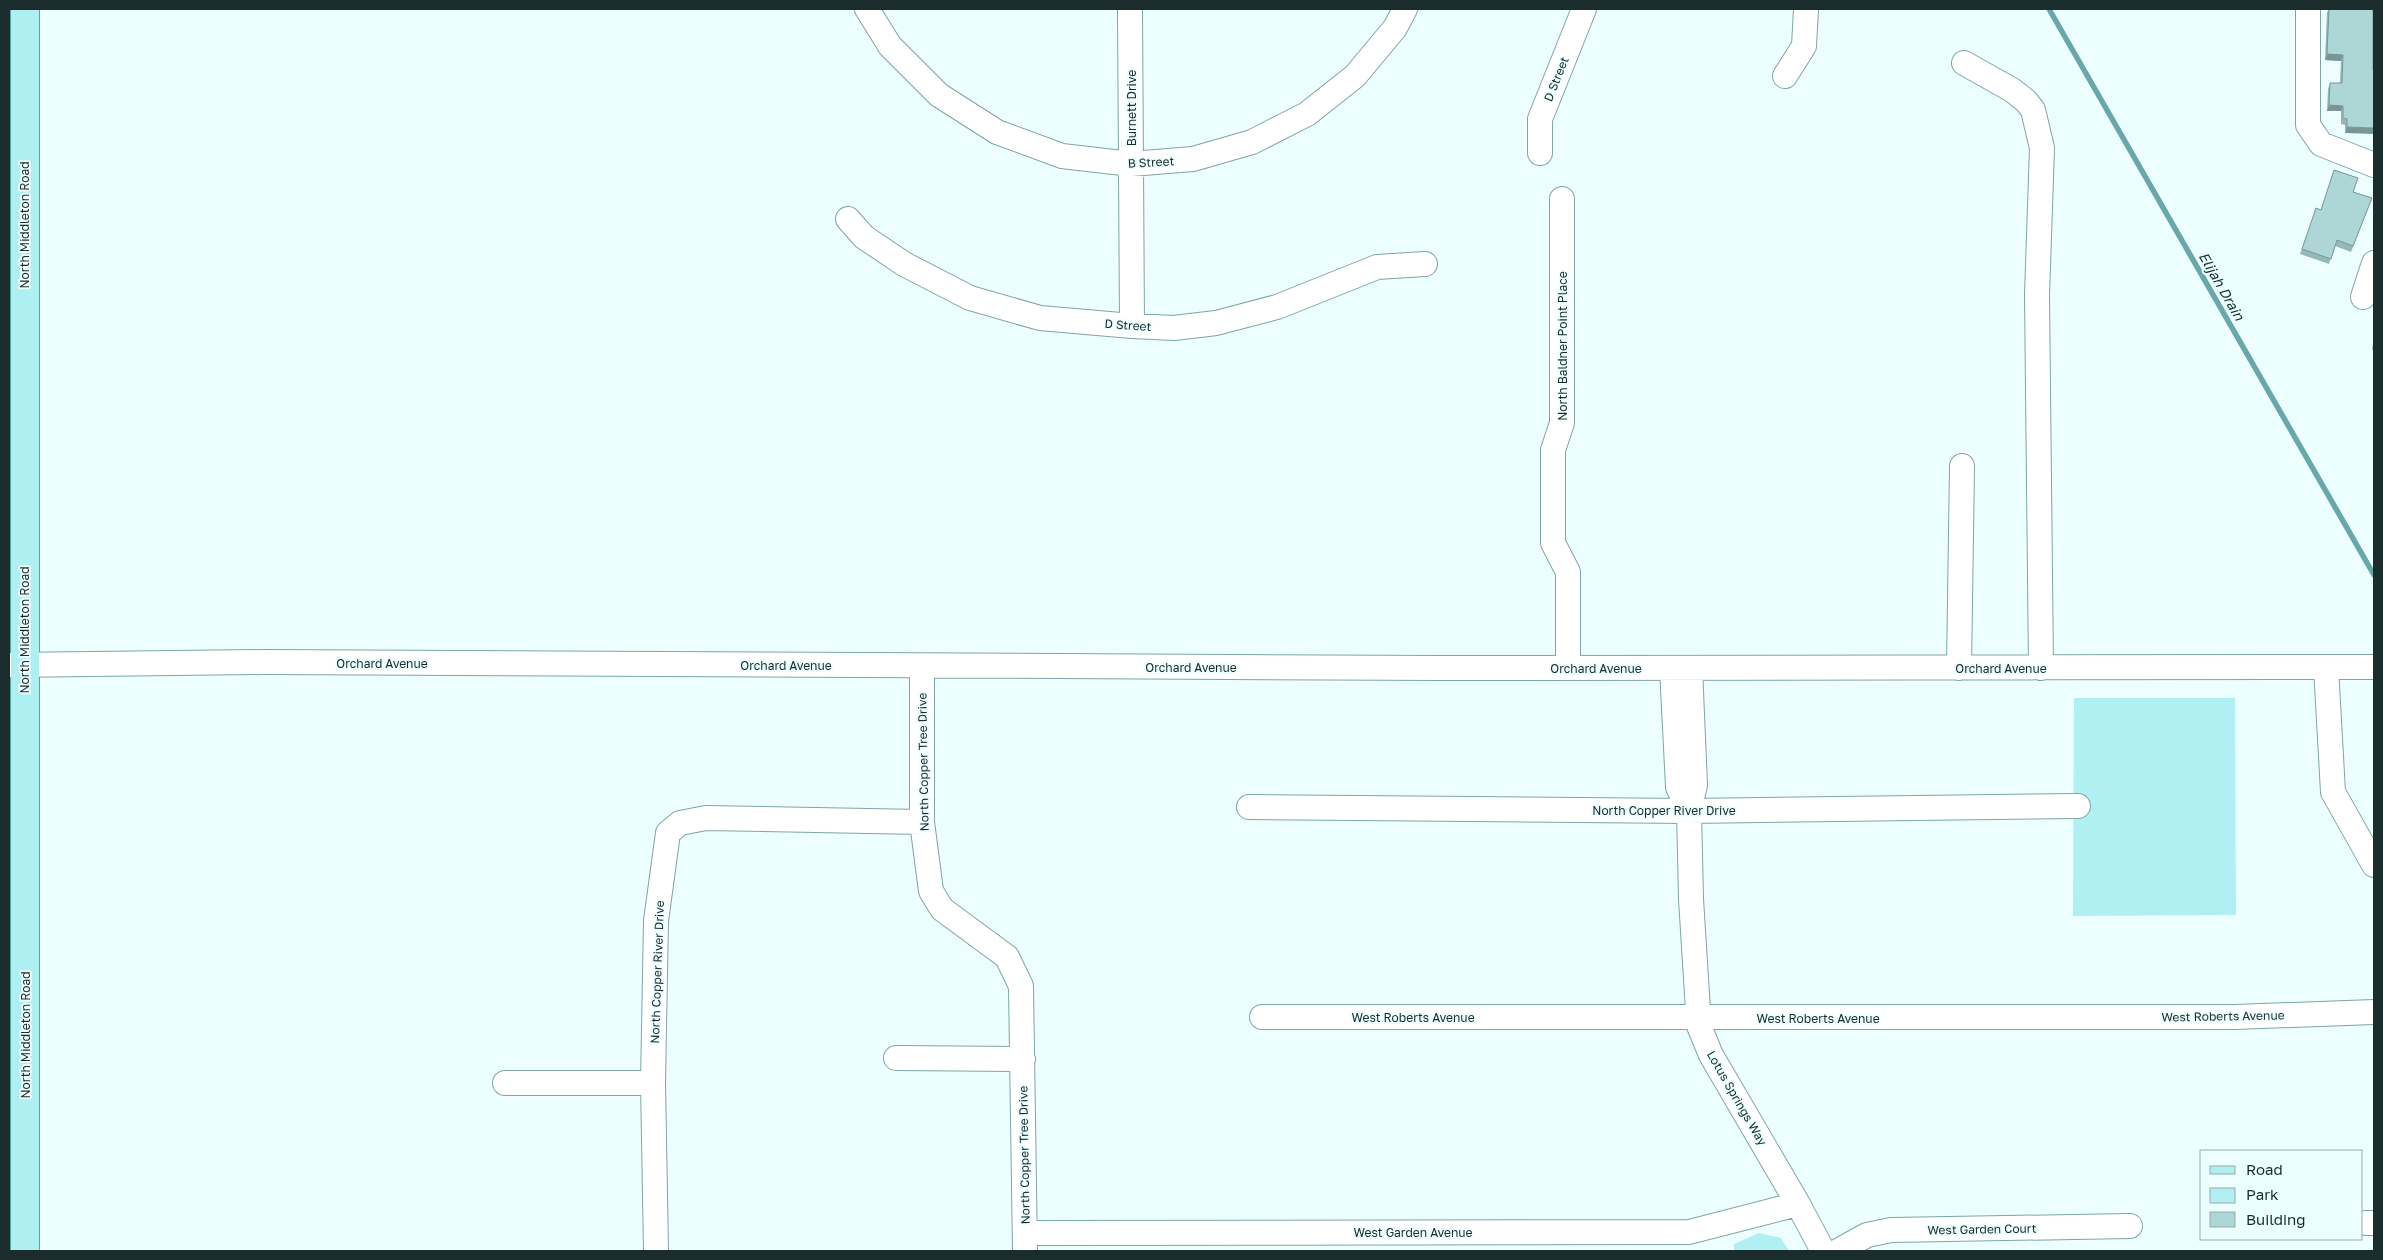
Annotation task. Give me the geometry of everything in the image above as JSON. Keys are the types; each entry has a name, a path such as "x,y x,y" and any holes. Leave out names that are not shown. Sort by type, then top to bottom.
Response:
{"main road":[{"name":"North Middleton Road","path":"25,9 16,378 16,664 26,1251"}],"street":[{"name":"B Street","path":"867,9 890,46 939,95 997,132 1062,156 1131,164 1201,157 1252,142 1307,114 1355,76 1394,28 1405,9"},
{"name":"Burnett Drive","path":"1130,9 1132,326"},
{"name":"D Street","path":"1540,153 1540,119 1584,9"},
{"path":"1785,76 1804,46 1806,9"},
{"path":"2308,9 2308,125 2321,144 2374,165"},
{"path":"1964,63 2012,90 2026,101 2033,110 2042,148 2037,295 2041,668"},
{"name":"North Baldner Point Place","path":"1562,199 1562,423 1553,450 1553,543 1568,572 1568,668"},
{"name":"D Street","path":"848,219 864,237 904,264 970,298 1040,318 1132,326 1174,328 1216,323 1278,307 1377,267 1425,264"},
{"path":"2363,297 2374,263"},
{"path":"1959,668 1962,466"},
{"name":"Orchard Avenue","path":"16,664 286,662 1568,668 2374,667"},
{"name":"North Copper Tree Drive","path":"922,666 922,822 931,891 942,909 1007,957 1021,986 1025,1242"},
{"path":"2326,667 2333,792 2374,865"},
{"name":"Lotus Springs Way","path":"1681,668 1695,785 1689,811 1691,899 1699,1026 1711,1055 1798,1204 1823,1251"},
{"name":"North Copper River Drive","path":"1250,807 1689,811 2078,806"},
{"name":"North Copper River Drive","path":"656,1251 653,1084 656,922 668,832 680,823 706,818 922,822"},
{"name":"West Roberts Avenue","path":"1262,1017 2235,1017 2374,1012"},
{"path":"896,1058 1023,1059"},
{"path":"505,1084 653,1084"},
{"name":"West Garden Avenue","path":"1025,1242 1246,1242 1689,1232 1798,1204"},
{"name":"West Garden Court","path":"1838,1251 1867,1235 1891,1230 2130,1226"}],"green space":[{"path":"2074,698 2235,698 2236,915 2073,916"},
{"path":"1759,1233 1781,1238 1789,1251 1734,1251 1734,1244"}],"building":[{"path":"2329,9 2373,9 2374,128 2347,127 2347,119 2343,118 2343,106 2329,105 2330,83 2342,83 2343,55 2327,54"},
{"path":"2334,170 2358,178 2353,192 2372,198 2353,246 2337,240 2331,259 2302,249 2316,208 2321,210"}],"waterway":[{"name":"Elijah Drain","path":"2049,9 2374,575"}]}
